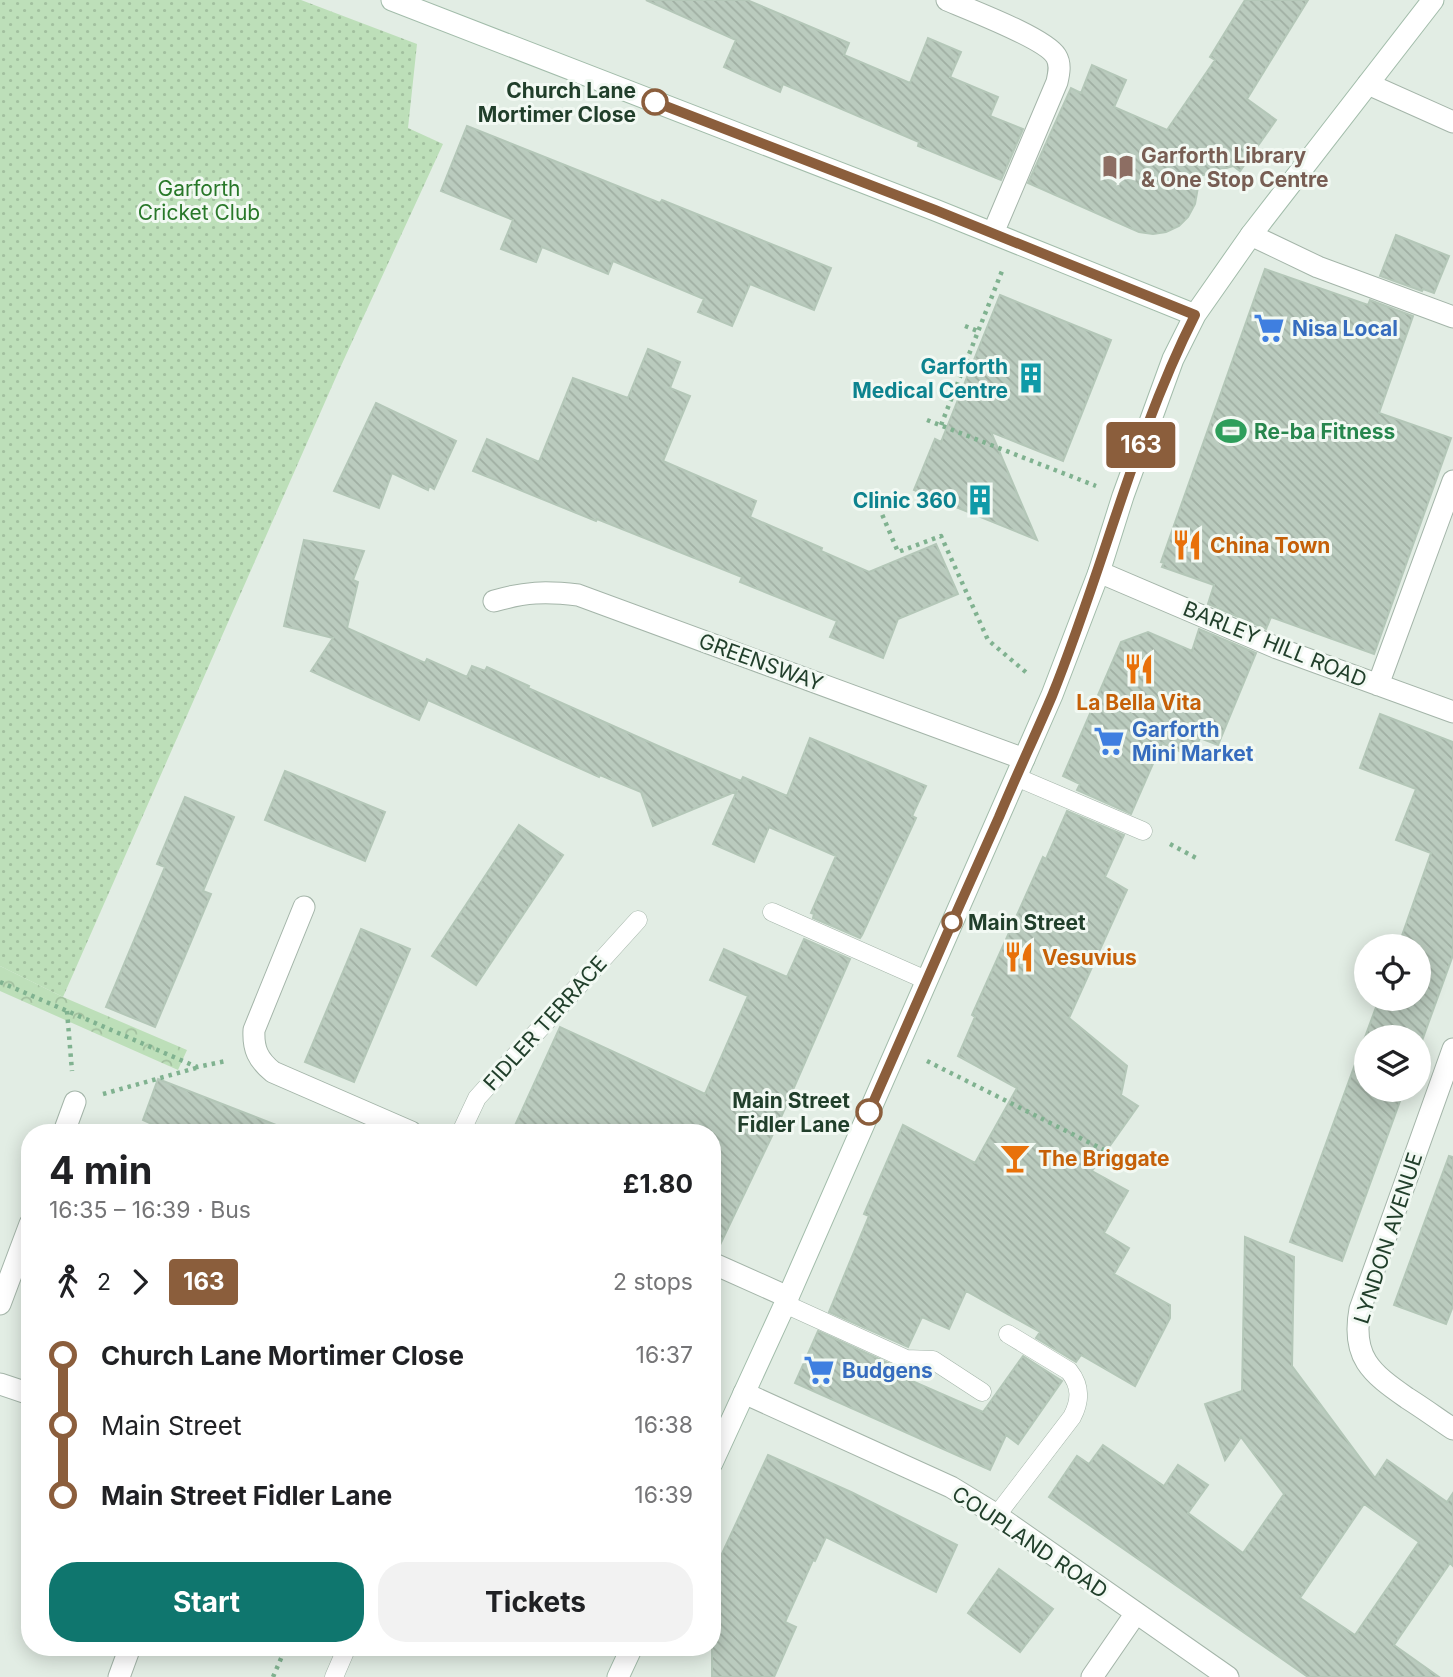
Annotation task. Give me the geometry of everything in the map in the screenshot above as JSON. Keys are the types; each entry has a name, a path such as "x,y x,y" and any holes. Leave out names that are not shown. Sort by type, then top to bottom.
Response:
{"street":[{"path":"392,0 1014,241 1195,315"},
{"path":"947,0 1040,41 1055,54 1059,63 1057,82 993,233"},
{"path":"721,1443 1052,695 1099,572 1122,496 1173,359 1195,315 1251,235 1433,0"},
{"path":"1368,84 1453,122"},
{"path":"1251,235 1318,267 1453,317"},
{"path":"1378,685 1453,481"},
{"name":"BARLEY HILL ROAD","path":"1099,572 1278,648 1453,712"},
{"name":"GREENSWAY","path":"494,601 521,593 549,591 578,595 1020,768"},
{"path":"304,907 254,1030 256,1055 273,1072 393,1124"},
{"name":"LYNDON AVENUE","path":"1453,1049 1360,1309 1356,1329 1359,1349 1368,1367 1382,1381 1453,1429"},
{"path":"67,1124 75,1102"},
{"path":"0,1304 21,1248"},
{"path":"721,1268 786,1300"},
{"path":"0,1384 21,1391"},
{"name":"COUPLAND ROAD","path":"744,1393 951,1488 997,1515 1228,1677"},
{"path":"1092,1677 1136,1613"},
{"path":"119,1677 127,1656"},
{"path":"618,1677 628,1656"}],"lane":[{"path":"1020,768 1143,831"},
{"path":"772,912 926,980"},
{"name":"FIDLER TERRACE","path":"465,1124 477,1098 638,920"},
{"path":"786,1300 906,1359 933,1360 982,1392"},
{"path":"997,1515 1072,1417 1079,1399 1075,1379 1069,1371 1008,1334"},
{"path":"334,1677 343,1656"}],"path":[{"path":"941,425 1014,241"},
{"path":"965,326 978,331"},
{"path":"928,419 1122,496"},
{"path":"879,507 898,552 940,536 988,640 1052,695"},
{"path":"0,982 197,1067"},
{"path":"67,1011 75,1102 197,1067 256,1055"},
{"path":"898,1046 1111,1153"},
{"path":"273,1677 282,1656"}],"green space":[{"name":"Garforth Cricket Club","path":"0,0 301,0 417,44 408,128 443,144 340,368 63,997 0,966"},
{"path":"0,966 63,997 187,1050 178,1070 0,991"}],"building":[{"path":"646,0 747,0 849,43 844,55 910,83 928,38 961,52 950,77 998,97 990,116 1023,129 1001,180 918,146 919,142 783,84 780,92 724,67 736,40"},
{"path":"1245,0 1308,0 1247,99 1276,120 1240,171 1233,166 1200,176 1195,204 1179,226 1153,234 1139,232 1028,183 1071,88 1081,93 1092,65 1126,80 1114,107 1167,130 1215,60 1210,57"},
{"path":"467,126 831,268 814,310 750,284 732,326 698,312 704,299 613,261 608,274 542,247 536,262 501,249 513,220 441,191"},
{"path":"1396,235 1449,256 1434,293 1380,276"},
{"path":"1265,269 1368,305 1370,300 1413,316 1379,413 1451,438 1374,654 1271,617 1266,629 1208,604 1214,585 1162,567 1164,563 1161,562"},
{"name":"Garforth Medical Centre","path":"1000,295 1111,340 1063,461 991,432 1037,540 914,490 935,439 941,442"},
{"path":"648,349 680,362 670,388 690,396 663,461 756,501 750,517 869,572 936,544 958,594 898,619 883,658 830,637 837,621 740,582 742,577 473,471 487,439 539,462 573,378 628,398"},
{"path":"376,403 456,441 434,489 429,486 428,490 392,473 379,508 334,491"},
{"path":"304,540 364,551 353,580 358,582 347,628 425,663 427,659 467,677 472,666 485,671 487,667 665,749 741,781 743,777 787,796 810,738 926,786 912,816 916,818 860,938 813,918 814,914 811,913 836,856 769,827 754,862 713,844 737,791 653,826 641,792 600,775 599,777 428,700 419,720 311,671 333,638 284,626"},
{"path":"1199,629 1256,653 1218,745 1200,738 1192,757 1162,743 1131,814 1077,790 1080,784 1063,776 1121,642 1148,632 1192,651"},
{"path":"1380,714 1453,742 1453,955 1428,1025 1369,1025 1375,1011 1431,1011 1431,934 1403,934 1431,853 1396,840 1416,789 1360,768"},
{"path":"285,771 385,812 365,861 265,820"},
{"path":"185,797 234,817 203,891 211,894 155,1027 106,1007 165,867 157,864"},
{"path":"1067,811 1124,835 1105,877 1127,890 1069,1018 1127,1066 1121,1095 1138,1106 1092,1171 1128,1191 1104,1233 1129,1248 1114,1274 1170,1305 1170,1318 1135,1386 1081,1355 1076,1362 1036,1338 1040,1332 966,1291 949,1329 922,1317 908,1347 829,1312 869,1216 864,1214 903,1125 975,1163 1017,1088 958,1056 975,1017 972,1015 1043,857 1046,859"},
{"path":"519,825 563,855 476,985 432,956"},
{"path":"361,929 410,949 354,1082 305,1062"},
{"path":"804,939 850,959 782,1115 721,1243 721,1124 516,1124 560,1027 705,1094 748,996 710,980 724,949 787,977"},
{"path":"1354,1067 1354,1102 1400,1102 1342,1261 1290,1242"},
{"path":"158,1079 274,1124 152,1124 143,1120"},
{"path":"1449,1156 1453,1157 1453,1306 1446,1324 1394,1305"},
{"path":"1245,1237 1294,1257 1292,1366 1375,1478 1387,1460 1447,1502 1453,1493 1453,1566 1450,1563 1394,1645 1439,1677 1308,1677 1049,1497 1077,1456 1089,1464 1103,1445 1164,1486 1178,1465 1208,1485 1188,1513 1243,1553 1284,1494 1241,1437 1225,1460 1205,1404 1242,1391","holes":["1364,1504 1419,1542 1355,1635 1300,1598"]},
{"path":"818,1331 899,1368 896,1374 983,1412 1023,1356 1062,1381 1018,1444 1006,1435 990,1470 795,1383"},
{"path":"768,1455 851,1492 957,1545 936,1592 826,1537 785,1622 796,1627 774,1677 712,1677 712,1656 721,1656 721,1556"},
{"path":"999,1569 1053,1609 1020,1652 968,1613"}],"bus line":[{"name":"163","path":"655,102 1037,250 1195,315 1173,359 1157,401 1122,496 1099,572 1052,695 869,1112"}],"place":[{"name":"Church Lane Mortimer Close","path":"655,102"},
{"name":"Garforth Library & One Stop Centre","path":"1118,167"},
{"name":"Nisa Local","path":"1269,328"},
{"name":"Garforth Medical Centre","path":"1031,378"},
{"name":"Re-ba Fitness","path":"1231,431"},
{"name":"Clinic 360","path":"980,500"},
{"name":"China Town","path":"1187,545"},
{"name":"La Bella Vita","path":"1139,669"},
{"name":"Garforth Mini Market","path":"1109,741"},
{"name":"Main Street","path":"952,922"},
{"name":"Vesuvius","path":"1019,957"},
{"name":"Main Street Fidler Lane","path":"869,1112"},
{"name":"The Briggate","path":"1015,1158"},
{"name":"Budgens","path":"819,1370"}]}
